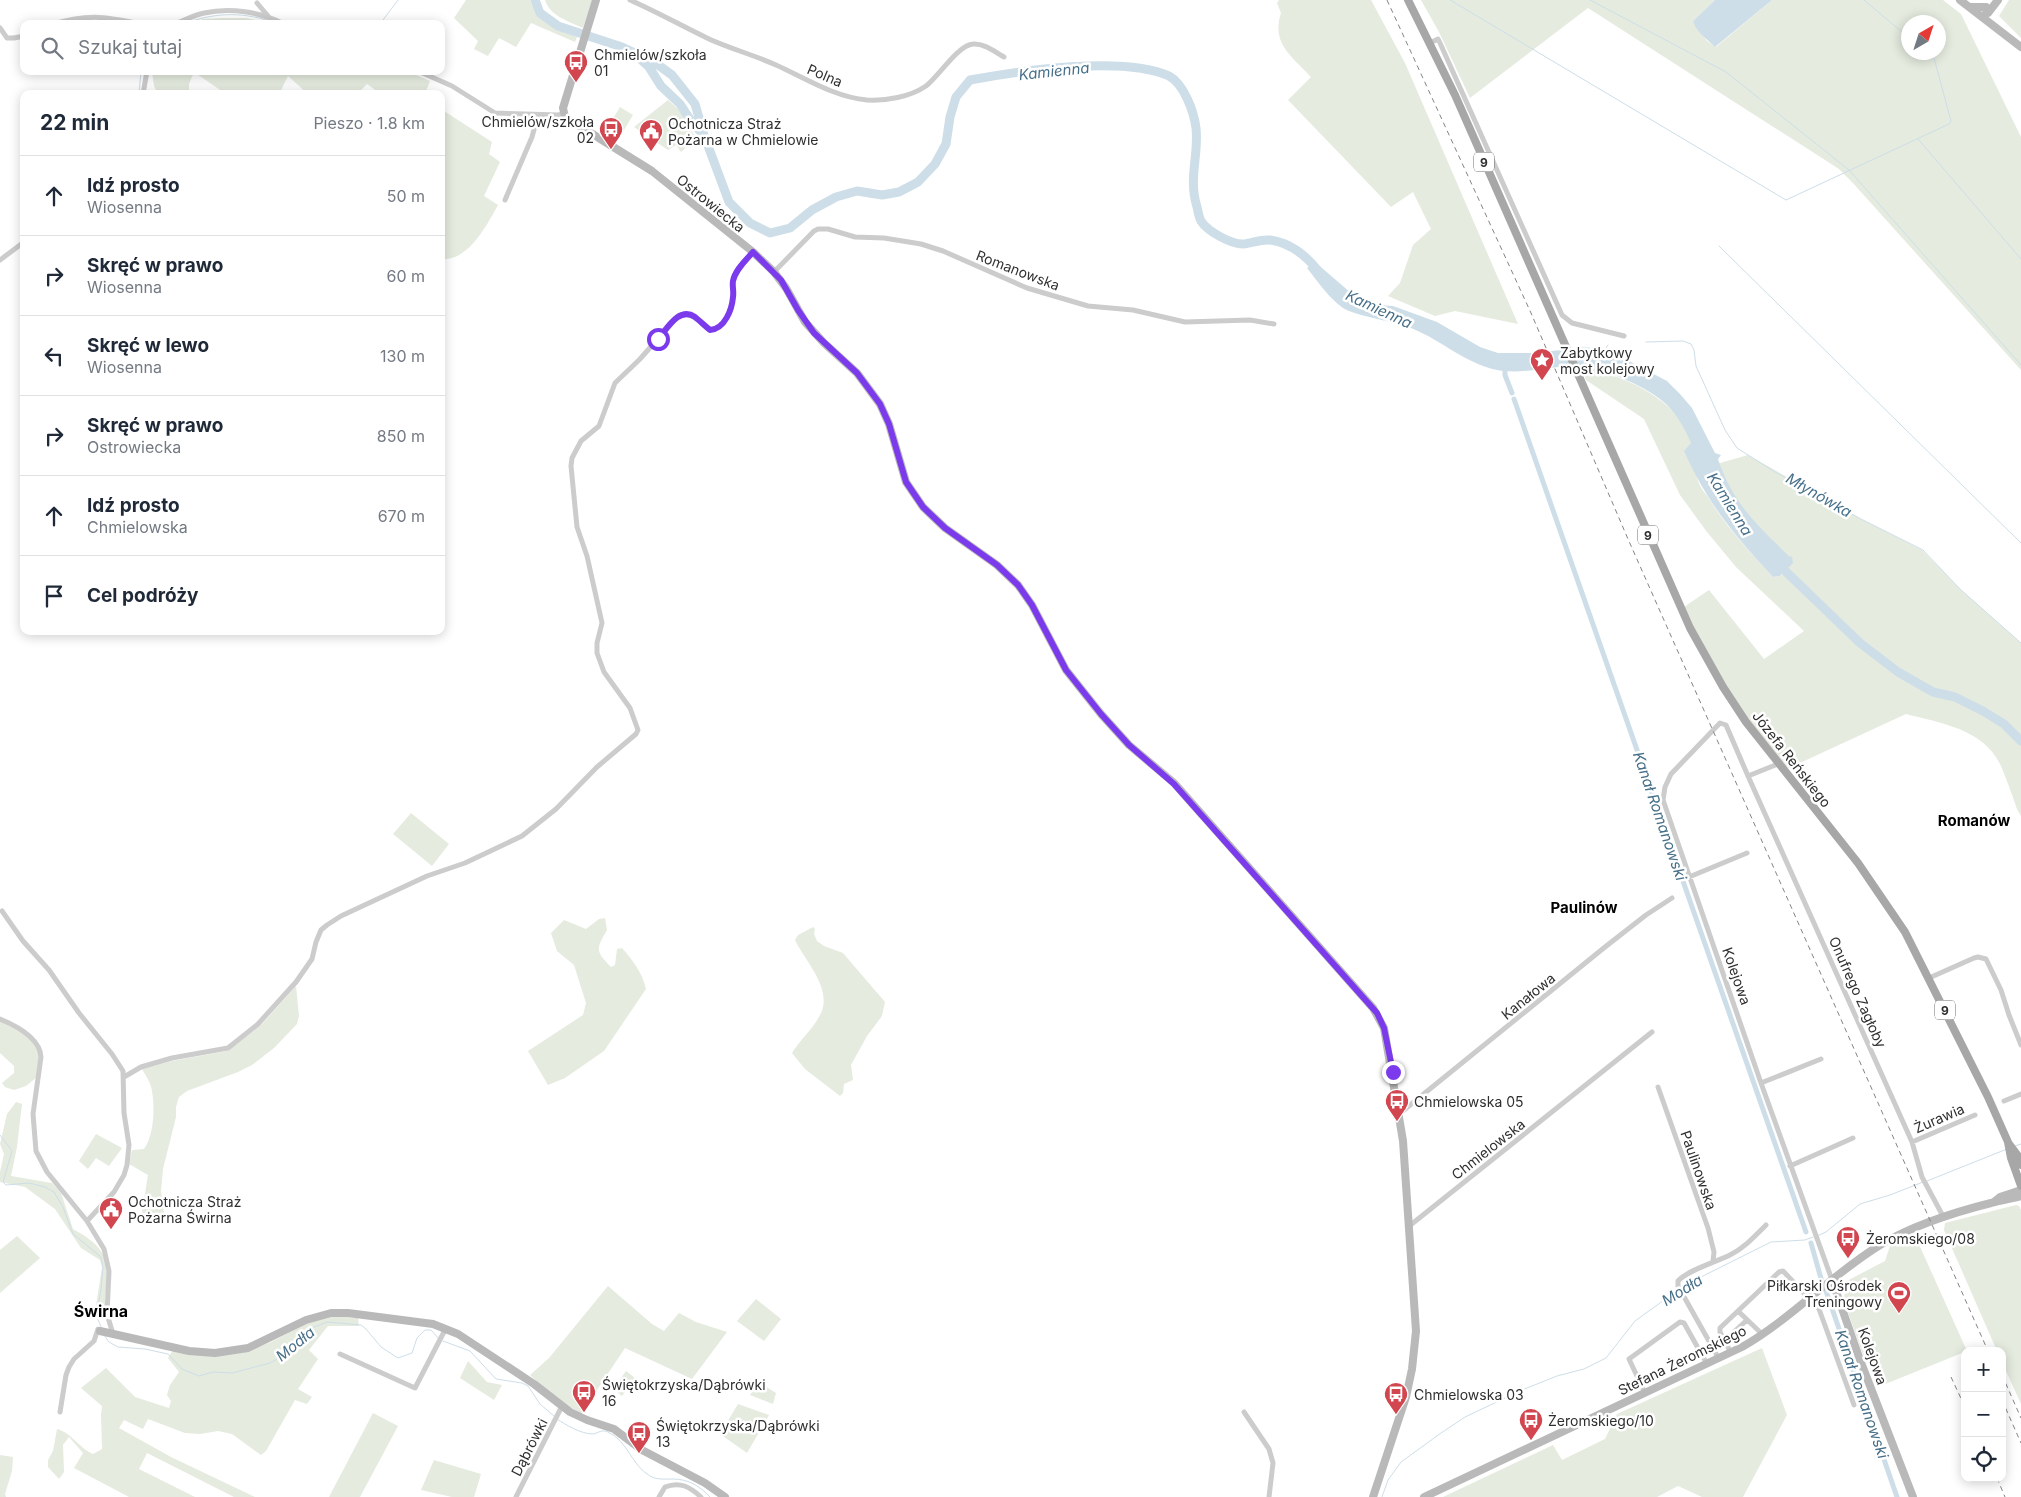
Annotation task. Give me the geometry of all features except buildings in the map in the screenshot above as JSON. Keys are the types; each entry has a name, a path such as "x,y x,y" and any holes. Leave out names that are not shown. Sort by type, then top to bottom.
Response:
{"main road":[{"name":"9","path":"1408,0 1430,43"},
{"name":"Józefa Reńskiego","path":"1430,43 1690,628 1734,704 1778,764 1874,884 1908,937 1985,1090 2014,1157 2021,1186"},
{"name":"Józefa Reńskiego","path":"2014,1157 2021,1165"}],"street":[{"path":"427,75 452,86 495,113 562,114 596,0"},
{"name":"Polna","path":"630,0 711,40 777,65 825,88 858,98 888,98 910,94 919,90 937,76 962,48 970,44 986,47 1004,57"},
{"path":"1960,0 2021,47"},
{"path":"1992,0 1988,9 1996,26"},
{"path":"1982,16 1998,0"},
{"path":"255,13 257,2"},
{"path":"257,2 268,16"},
{"path":"1970,8 1988,9"},
{"path":"185,20 206,12 255,13 276,20"},
{"path":"67,20 91,16 116,20"},
{"path":"0,28 7,38 20,37"},
{"path":"1430,43 1438,39 1440,43 1562,315 1572,323 1624,336"},
{"path":"144,90 146,75"},
{"name":"Ostrowiecka","path":"562,114 567,120 652,171 753,252 774,272 786,288 805,322 819,338 857,373 880,404 889,424 906,482 916,499 945,528 997,565 1018,585 1032,605 1066,670 1101,714 1129,745 1174,784 1377,1013 1384,1028 1399,1114"},
{"path":"505,200 532,137 538,115"},
{"name":"Romanowska","path":"774,272 814,231 828,229 855,237 884,238 921,244 943,251 1027,288 1088,306 1140,311 1185,322 1250,320 1274,324"},
{"path":"0,260 20,245"},
{"path":"124,1077 141,1067 172,1058 228,1048 258,1024 296,982 312,960 321,930 341,916 418,880 465,863 522,836 542,821 597,767 636,734 638,730 637,723 630,708 608,679 600,661 597,643 602,623 601,615 587,556 577,527 571,466 572,458 581,441 599,426 615,383 640,359 678,316 683,314 690,315 710,330 718,329 722,325 732,302 734,294 733,281 736,273 753,252"},
{"name":"Onufrego Zagłoby","path":"1722,723 1726,725 1731,734 1912,1142 1926,1187 1944,1218"},
{"name":"Kolejowa","path":"1722,723 1718,724 1672,774 1665,787 1663,800 1665,809 1817,1241 1860,1360 1913,1497"},
{"path":"1748,776 1778,764"},
{"path":"1689,877 1747,853"},
{"name":"Kanałowa","path":"1399,1114 1605,947 1646,915 1672,898"},
{"path":"2,911 18,934 49,970 78,1013 112,1054 120,1066 124,1077 124,1113 129,1145 127,1165 124,1175 114,1192 87,1221"},
{"path":"1930,978 1974,958 1978,957 1986,960 2001,990 2008,1015 2021,1045"},
{"path":"0,1019 26,1033 40,1049 41,1058 33,1114 36,1151 47,1172 87,1221 107,1258 109,1271 107,1314 104,1331 74,1359 69,1367 60,1412"},
{"name":"Chmielowska","path":"1408,1227 1652,1032"},
{"path":"1761,1083 1821,1059"},
{"name":"Paulinowska","path":"1658,1087 1708,1228 1714,1252 1713,1261"},
{"path":"2004,1101 2021,1094"},
{"path":"1373,1497 1406,1397 1416,1344 1416,1307 1408,1227 1405,1163 1399,1114"},
{"name":"Żurawia","path":"1912,1142 1975,1115"},
{"path":"1790,1166 1853,1138"},
{"name":"Stefana Żeromskiego","path":"1993,1202 2000,1197 2021,1190"},
{"name":"Stefana Żeromskiego","path":"1424,1497 1731,1353 1762,1334 1866,1254 1887,1241 1944,1218 1993,1202 2021,1196"},
{"path":"1719,1359 1678,1286 1678,1281 1713,1261 1742,1248 1766,1226"},
{"path":"1731,1353 1720,1332 1720,1328 1725,1321 1779,1272 1783,1271 1819,1309 1854,1405"},
{"path":"1738,1311 1762,1334"},
{"path":"104,1331 189,1351 215,1353 248,1348 306,1320 331,1313 412,1320 446,1328 534,1384 560,1410 614,1429 642,1450 705,1483 725,1497"},
{"path":"1724,1341 1747,1320"},
{"path":"1645,1393 1629,1359 1680,1322 1684,1323 1707,1364"},
{"path":"340,1354 415,1388 446,1328"},
{"name":"Dąbrówki","path":"516,1497 560,1410"},
{"path":"1244,1412 1269,1449 1273,1463 1269,1497"},
{"path":"659,1497 665,1487 677,1484 686,1486 701,1497"}],"shaded area":[{"path":"466,0 530,0 543,20 555,28 577,37 575,42 531,23 516,47 499,38 488,56 474,49 478,41 454,18"},
{"path":"545,0 592,0 583,28 555,14 547,6"},
{"path":"1279,0 1371,0 1405,63 1518,324 1455,311 1435,316 1388,296 1400,283 1413,245 1431,229 1413,192 1391,207 1288,100 1311,77 1285,49 1281,41 1279,24 1281,13 1277,3"},
{"path":"1421,0 1715,0 1693,21 1707,41 1716,47 1772,0 1943,0 1961,14 2021,137 2021,370 1839,169 1588,8 1470,98 1439,32"},
{"path":"2009,0 2021,0 2021,38 1999,16"},
{"path":"246,18 256,20 201,20"},
{"path":"153,75 193,75 189,90 156,90"},
{"path":"198,75 416,75 430,81 427,90 375,90 367,84 361,90 304,90 288,76 281,90 220,90"},
{"path":"668,100 679,110 696,138 681,152 676,145 668,150 634,127"},
{"path":"620,107 633,115 618,140 605,132"},
{"path":"445,112 492,142 489,154 500,162 484,196 498,205 476,241 460,255 445,259"},
{"path":"1581,366 1614,376 1647,391 1675,413 1685,428 1692,444 1697,476 1701,487 1730,529 1773,577 1787,572 1744,531 1706,467 1748,455 1861,519 1922,550 1960,589 2021,643 2021,816 2001,766 1984,744 1973,736 1947,725 1906,714 1789,768 1778,764 1746,722 1681,609 1709,590 1764,659 1804,631 1736,567 1707,532 1680,495 1644,419 1586,380"},
{"path":"411,813 449,844 432,866 393,834"},
{"path":"605,918 607,930 599,946 602,957 611,967 615,965 617,949 622,948 637,967 646,989 604,1051 565,1078 548,1085 528,1051 583,1015 586,1003 574,965 557,951 551,933 564,920 586,929 599,919"},
{"path":"813,927 817,941 824,946 843,953 885,1002 882,1016 867,1036 851,1065 853,1080 844,1084 843,1093 840,1096 805,1069 792,1053 817,1020 823,1005 821,986 795,940 798,935"},
{"path":"296,986 299,1016 297,1024 274,1048 252,1065 187,1091 179,1097 163,1169 161,1191 164,1213 145,1215 142,1212 148,1175 129,1164 132,1150 144,1149 150,1137 153,1122 151,1088 142,1069 172,1061 227,1051 262,1024"},
{"path":"0,1021 25,1035 36,1045 39,1051 40,1060 37,1077 26,1086 14,1090 5,1087 2,1083 14,1073 14,1066 0,1053"},
{"path":"16,1102 22,1104 17,1147 11,1176 52,1183 61,1193 73,1229 95,1244 105,1260 107,1279 105,1306 96,1306 102,1267 100,1260 81,1248 55,1209 25,1187 0,1182 4,1154 0,1144 7,1114"},
{"path":"96,1134 122,1148 109,1166 96,1158 88,1169 79,1161"},
{"path":"2016,1205 2021,1210 2021,1404 2006,1371 2006,1347 1995,1347 1944,1230 1945,1223"},
{"path":"17,1236 40,1258 0,1293 0,1250"},
{"name":"Piłkarski Ośrodek Treningowy","path":"1902,1237 1907,1238 1910,1243 1917,1240 1965,1347 1961,1347 1961,1353 1878,1387 1868,1358 1863,1355 1843,1298 1845,1294 1841,1284 1885,1261 1892,1242"},
{"path":"608,1286 652,1324 664,1331 679,1313 696,1322 727,1332 692,1379 625,1348 581,1414 549,1393 530,1375 549,1358"},
{"path":"756,1299 781,1319 764,1341 737,1321"},
{"path":"337,1316 358,1318 359,1326 328,1326 309,1350 318,1359 298,1389 312,1397 307,1404 295,1400 266,1451 261,1455 232,1434 218,1431 200,1434 185,1433 148,1419 143,1429 124,1420 119,1428 171,1457 255,1497 234,1497 147,1453 139,1469 195,1497 129,1497 74,1468 83,1453 69,1437 63,1445 64,1472 59,1479 48,1467 48,1460 53,1451 57,1429 67,1434 93,1454 102,1449 102,1406 81,1388 106,1368 135,1397 169,1408 171,1401 167,1395 170,1385 179,1372 168,1358 173,1350 248,1351 271,1342 304,1325 322,1318"},
{"path":"1762,1348 1787,1415 1743,1497 1702,1497 1678,1486 1657,1497 1443,1497 1553,1445 1562,1460 1605,1439 1617,1414"},
{"path":"468,1361 487,1382 502,1385 494,1400 460,1378"},
{"path":"626,1371 635,1378 622,1396 613,1389"},
{"path":"759,1382 776,1393 773,1404 750,1395"},
{"path":"738,1404 769,1415 747,1453 720,1434"},
{"path":"373,1413 398,1426 360,1497 329,1497"},
{"path":"0,1455 13,1457 12,1471 5,1494 6,1497 0,1497"},
{"path":"434,1460 481,1474 474,1497 452,1497 421,1490"}],"water":[{"path":"1715,0 1772,0 1715,47 1699,32 1693,21"},
{"path":"1315,262 1351,293 1378,305 1393,306 1437,322 1480,347 1498,353 1535,353 1586,347 1612,352 1667,381 1692,408 1715,453 1721,455 1718,459 1724,475 1747,513 1790,557 1792,556 1793,563 1780,576 1773,577 1746,547 1712,503 1693,470 1684,451 1691,443 1680,422 1667,405 1650,392 1614,375 1581,366 1528,371 1507,371 1485,367 1461,356 1417,330 1343,308 1328,295 1307,268"}],"waterway":[{"path":"383,20 398,0"},
{"name":"Kamienna","path":"535,0 540,13 558,26 622,47 654,62 672,75 695,104 704,135 729,202 750,223 770,233 790,228 812,210 836,197 857,191 882,195 899,192 918,182 935,164 946,144 950,117 956,97 970,80 1043,69 1126,66 1150,70 1169,76 1184,92 1193,114 1196,128 1197,138 1193,186 1200,218 1204,225 1220,237 1232,242 1243,244 1267,240 1285,244 1303,255 1319,272"},
{"path":"1450,0 1786,200 1949,124 1951,121 1935,60"},
{"path":"1590,0 1726,72 1849,170 2021,365"},
{"path":"1864,0 1901,31"},
{"path":"195,20 218,15 242,15 265,20"},
{"name":"Kamienna","path":"639,58 649,67 661,86 680,104 693,124 704,135"},
{"path":"139,90 141,75"},
{"path":"1918,139 2021,259"},
{"path":"1719,246 2021,543"},
{"name":"Młynówka","path":"1646,342 1683,341 1691,344 1694,350 1696,366 1725,430 1737,448 1775,472 1923,550 1960,589 2021,643"},
{"name":"Młynówka","path":"1604,351 1608,345"},
{"name":"Kanał Romanowski","path":"1505,364 1505,375 1512,393"},
{"name":"Kanał Romanowski","path":"1514,399 1806,1232"},
{"name":"Kamienna","path":"1776,562 1860,643 1898,672 1933,692 1955,697 1983,711 2004,724 2021,741"},
{"name":"Modła","path":"0,1135 12,1151 3,1182 6,1185 29,1183 45,1187 54,1192 63,1207 73,1234 101,1257 103,1267 96,1315 102,1329"},
{"name":"Modła","path":"2015,1146 2021,1144"},
{"name":"Modła","path":"1927,1181 2007,1149"},
{"name":"Modła","path":"1817,1236 1826,1232 1860,1204 1923,1182"},
{"name":"Modła","path":"1681,1287 1771,1242 1805,1240 1813,1237"},
{"name":"Kanał Romanowski","path":"1811,1243 1822,1282"},
{"name":"Modła","path":"1382,1497 1388,1480 1401,1462 1441,1433 1465,1417 1522,1390 1557,1376 1584,1369 1606,1358 1635,1321 1678,1290"},
{"name":"Kanał Romanowski","path":"1826,1291 1897,1497"},
{"name":"Modła","path":"104,1335 109,1342 118,1347 145,1349 168,1354 182,1369 199,1376 213,1372 232,1373 270,1363 283,1356 309,1329 327,1322 361,1325 381,1347 398,1358 412,1353 417,1338 425,1330 431,1330 439,1339"},
{"name":"Modła","path":"443,1341 470,1351 496,1379 522,1383 528,1386 540,1404 554,1416"},
{"name":"Modła","path":"557,1419 584,1432 593,1434 602,1431 608,1432 620,1441 638,1466 650,1476 658,1479 678,1479 689,1482 698,1486 710,1497"}],"railway":[{"path":"1387,0 1531,313 1628,539 1986,1347"},
{"path":"1951,1377 1961,1398"},
{"path":"2006,1384 2021,1418"},
{"path":"2006,1409 2021,1443"},
{"path":"1999,1482 2005,1497"}],"place":[{"name":"Chmielów/szkoła 01","path":"576,83"},
{"name":"Chmielów/szkoła 02","path":"611,150"},
{"name":"Ochotnicza Straż Pożarna w Chmielowie","path":"651,152"},
{"name":"Zabytkowy most kolejowy","path":"1542,381"},
{"name":"Chmielowska 05","path":"1397,1122"},
{"name":"Ochotnicza Straż Pożarna Świrna","path":"111,1230"},
{"name":"Żeromskiego/08","path":"1848,1259"},
{"name":"Piłkarski Ośrodek Treningowy","path":"1899,1314"},
{"name":"Świętokrzyska/Dąbrówki 16","path":"584,1413"},
{"name":"Chmielowska 03","path":"1396,1415"},
{"name":"Żeromskiego/10","path":"1531,1441"},
{"name":"Świętokrzyska/Dąbrówki 13","path":"639,1454"}],"district":[{"name":"Romanów","path":"1974,820"},
{"name":"Paulinów","path":"1584,907"},
{"name":"Świrna","path":"101,1311"}],"route":[{"path":"658,339 678,316 683,314 690,315 710,330 718,329 729,312 734,294 733,281 736,273 753,252 774,272 786,288 805,322 824,343 857,373 880,404 889,424 906,482 916,499 933,518 972,549 997,565 1018,585 1032,605 1066,670 1101,714 1129,745 1174,784 1377,1013 1384,1028 1393,1072"}]}
